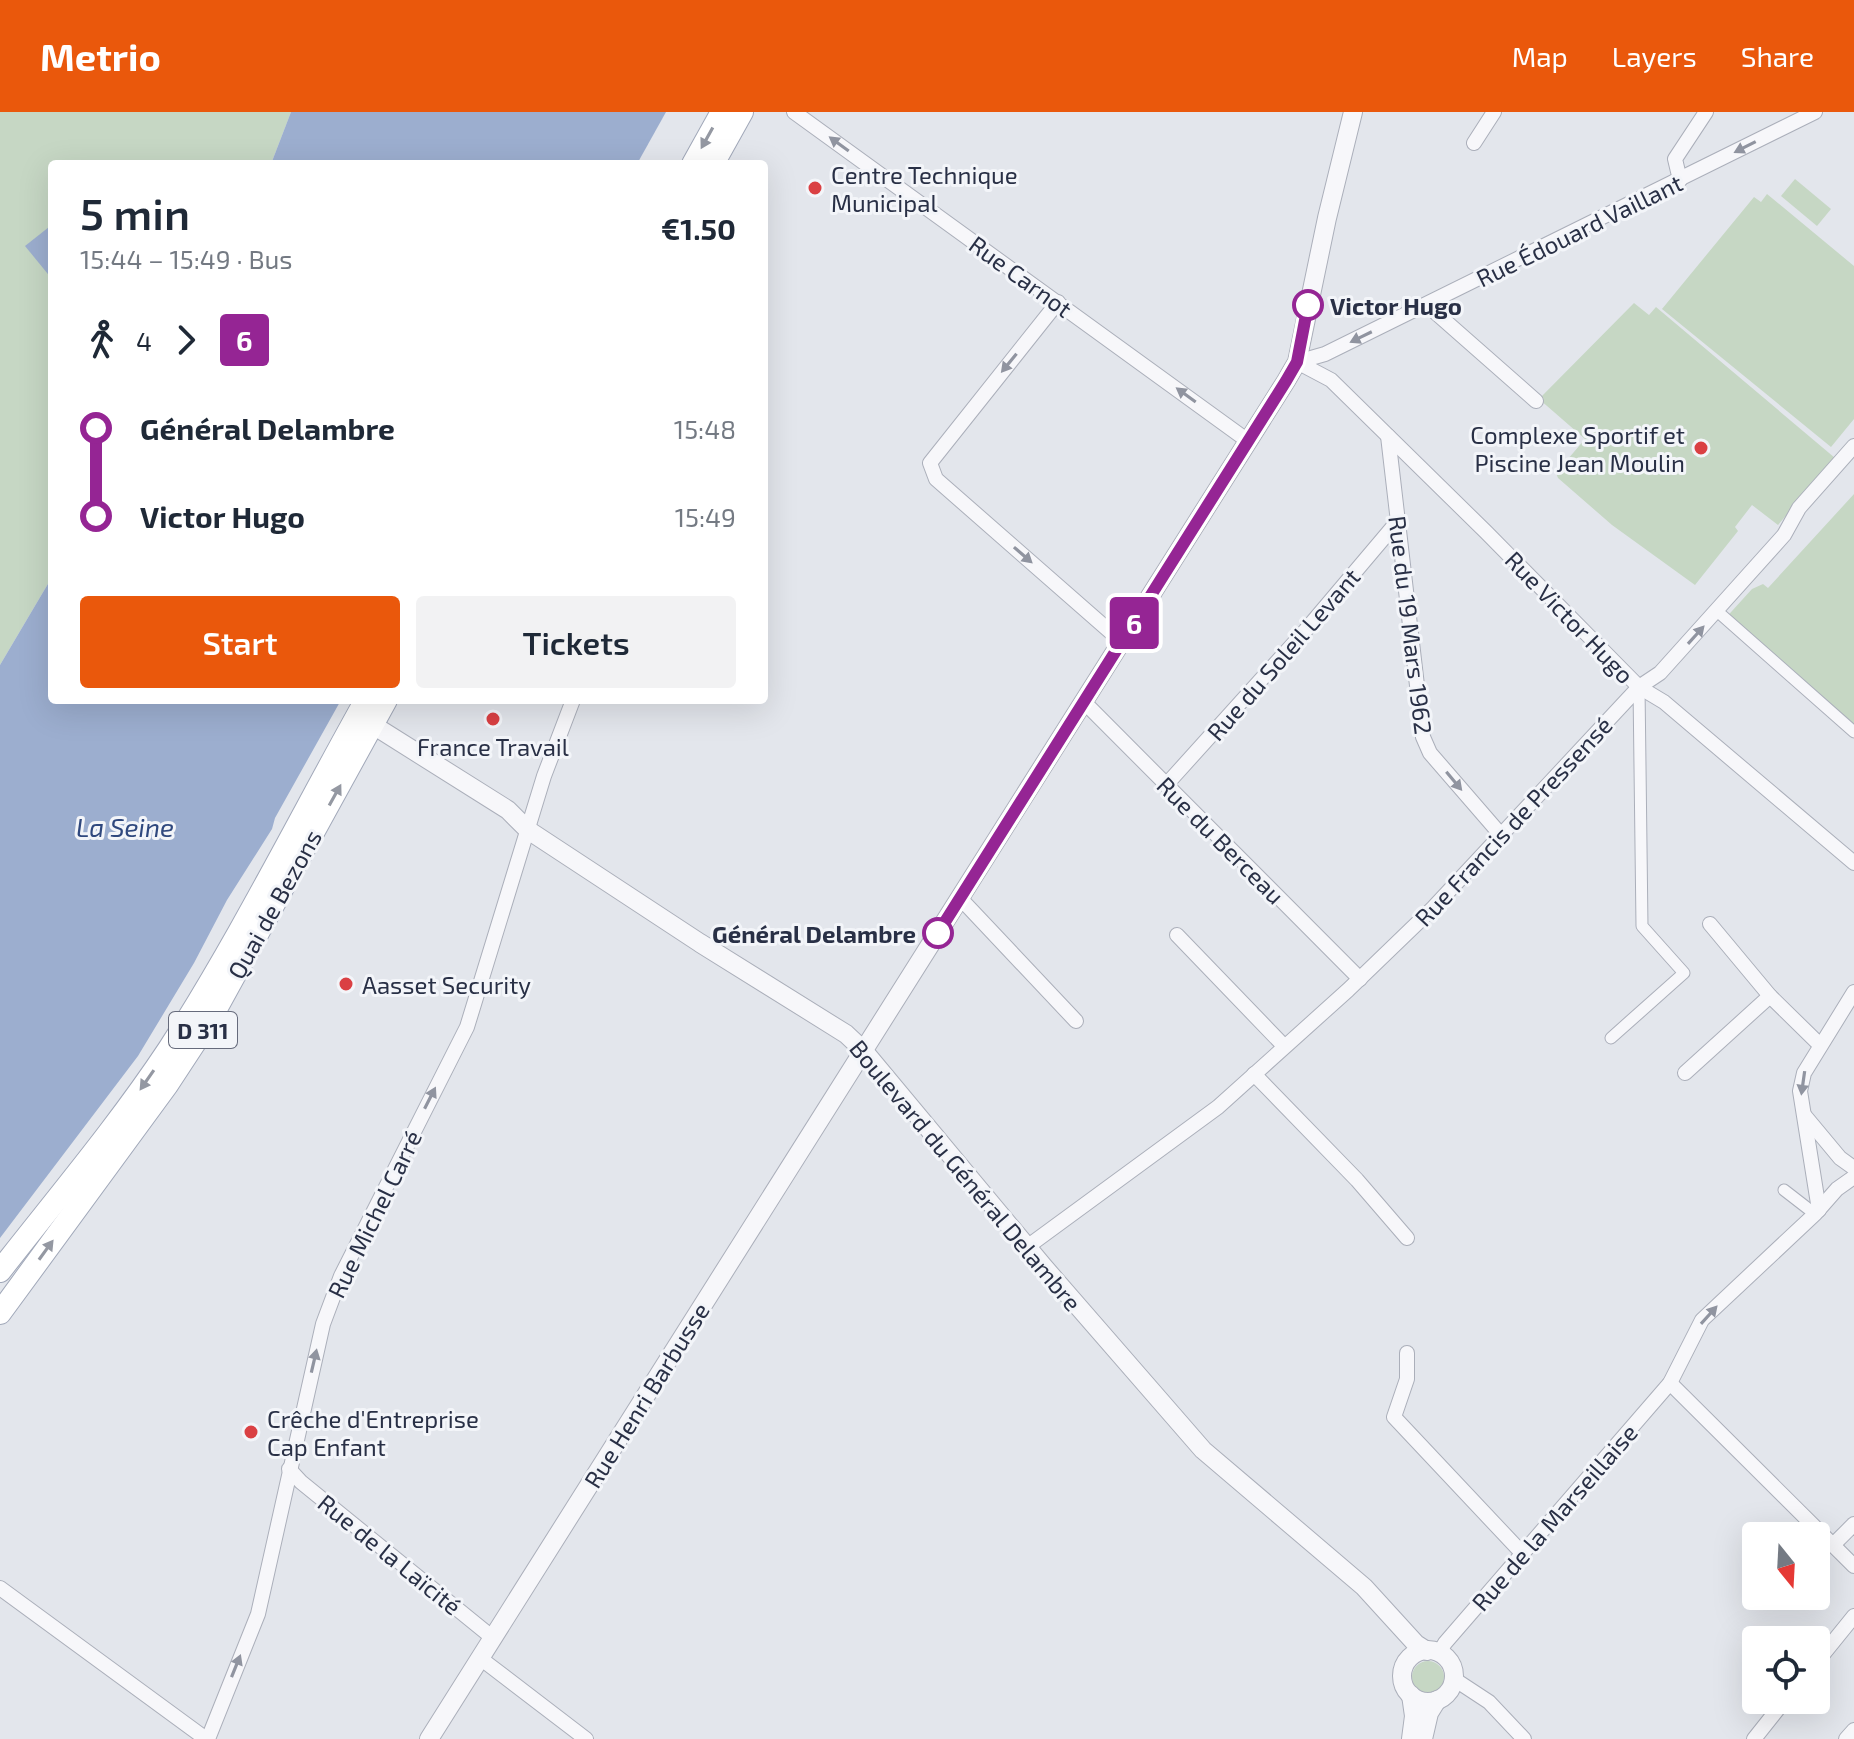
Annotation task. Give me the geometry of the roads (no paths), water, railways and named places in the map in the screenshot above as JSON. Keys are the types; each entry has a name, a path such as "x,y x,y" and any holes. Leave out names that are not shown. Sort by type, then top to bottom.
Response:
{"main road":[{"path":"695,160 722,112"},
{"path":"715,160 742,112"},
{"name":"Quai de Bezons","path":"0,1271 169,1049 208,985 336,754 365,713"},
{"name":"Quai de Bezons","path":"0,1313 167,1085 211,1018 365,713"}],"street":[{"name":"Rue Carnot","path":"794,112 1248,441"},
{"path":"1297,362 1353,112"},
{"path":"1474,143 1494,112"},
{"path":"1680,180 1675,159 1706,112"},
{"name":"Rue Édouard Vaillant","path":"1297,362 1325,354 1427,305 1815,112"},
{"path":"1058,302 930,463 936,479 1122,642"},
{"path":"1427,305 1536,401"},
{"name":"Rue Victor Hugo","path":"1297,362 1331,380 1639,687 1664,702 1854,863"},
{"name":"Rue Henri Barbusse","path":"429,1739 1297,362"},
{"name":"Rue du 19 Mars 1962","path":"1388,436 1423,737 1430,753 1501,835"},
{"name":"Rue Francis de Pressensé","path":"1027,1247 1218,1107 1360,979 1433,908 1639,687 1660,673 1784,535 1799,508 1854,446"},
{"name":"Rue du Soleil Levant","path":"1166,785 1305,631 1398,521"},
{"path":"1717,611 1854,732"},
{"path":"1611,1038 1684,973 1642,926 1639,687"},
{"name":"Rue du Berceau","path":"1083,701 1360,979"},
{"name":"Rue Michel Carré","path":"207,1739 258,1614 323,1324 341,1276 467,1027 544,776 571,704"},
{"name":"Boulevard du Général Delambre","path":"365,713 508,810 528,830 846,1034 863,1050 1027,1247 1203,1450 1351,1575 1416,1644 1433,1652"},
{"path":"960,898 1076,1021"},
{"path":"1710,924 1770,996 1820,1045"},
{"path":"1177,935 1284,1046"},
{"path":"1817,1212 1800,1091 1804,1073 1854,992"},
{"path":"1685,1073 1770,996"},
{"path":"1254,1074 1357,1180 1407,1238"},
{"path":"1805,1116 1840,1158 1854,1168"},
{"name":"Rue de la Marseillaise","path":"1433,1652 1670,1383 1702,1320 1817,1212 1837,1189 1854,1177"},
{"path":"1784,1190 1817,1212"},
{"path":"1407,1353 1407,1379 1394,1417 1522,1553"},
{"path":"1670,1383 1854,1566"},
{"name":"Rue de la Laïcité","path":"289,1469 493,1638"},
{"path":"1833,1545 1854,1524"},
{"path":"0,1588 207,1739"},
{"name":"Boulevard du Général Delambre","path":"1386,1612 1402,1643 1407,1662"},
{"path":"1830,1646 1854,1616"},
{"path":"1411,1739 1414,1716 1411,1695 1403,1679 1407,1662 1414,1655 1433,1652 1452,1666 1454,1679 1429,1713 1423,1739"},
{"path":"480,1658 586,1739"},
{"path":"1454,1679 1489,1702 1524,1739"},
{"path":"1411,1695 1423,1702 1470,1691"},
{"path":"1754,1739 1774,1714"},
{"path":"1846,1739 1854,1730"}],"water":[{"path":"291,112 666,112 639,160 273,160"},
{"path":"48,228 48,274 25,246"},
{"name":"La Seine","path":"48,584 48,704 339,704 275,818 272,829 227,900 194,963 138,1056 0,1238 0,665"}],"place":[{"name":"Centre Technique Municipal","path":"815,188"},
{"name":"Victor Hugo","path":"1308,305"},
{"name":"Complexe Sportif et Piscine Jean Moulin","path":"1701,448"},
{"name":"France Travail","path":"493,719"},
{"name":"Général Delambre","path":"938,933"},
{"name":"Aasset Security","path":"346,984"},
{"name":"Crêche d'Entreprise Cap Enfant","path":"251,1432"}]}
